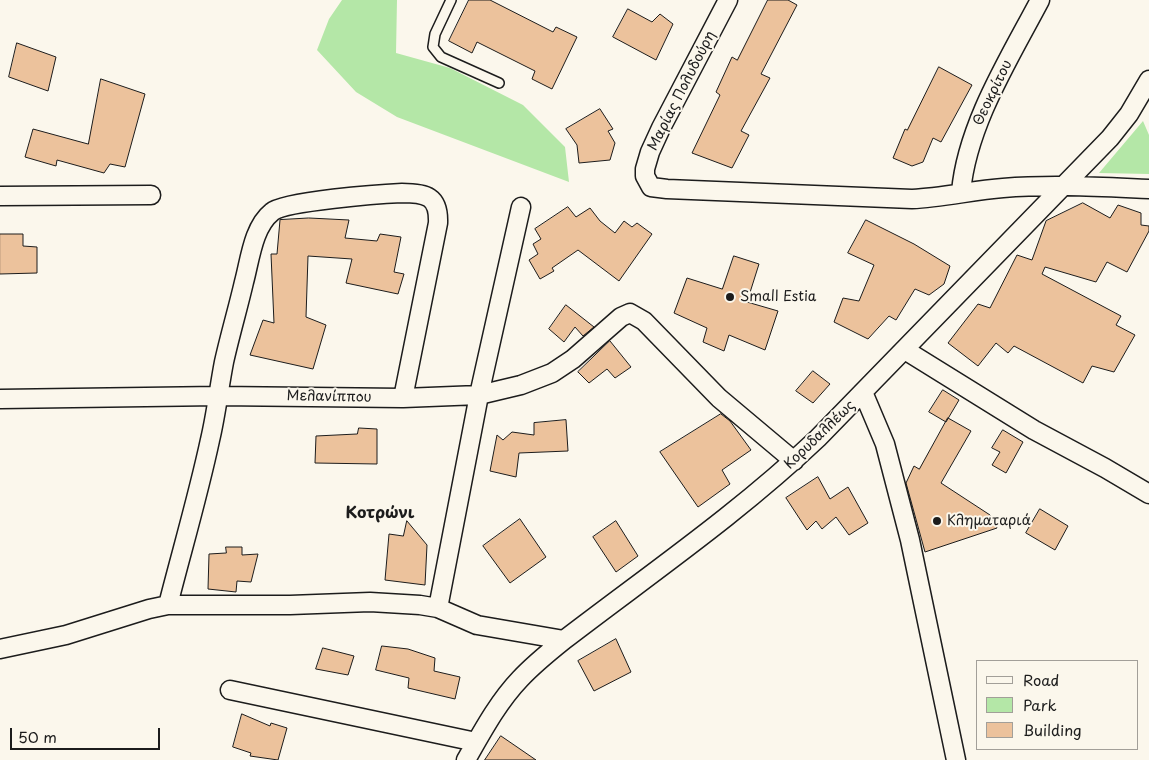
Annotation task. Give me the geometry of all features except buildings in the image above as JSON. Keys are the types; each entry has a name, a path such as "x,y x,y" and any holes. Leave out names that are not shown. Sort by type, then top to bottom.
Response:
{"street":[{"name":"Μαρίας Πολυδούρη","path":"728,0 650,152 645,169 648,184 654,188 667,189 912,199 961,192"},
{"name":"Θεοκρίτου","path":"961,192 965,162 977,125 1040,0"},
{"name":"Κορυδαλλέως","path":"466,760 496,710 519,679 564,640 735,510 794,461 1064,187 1147,95"},
{"path":"961,192 1013,187 1149,189"},
{"path":"168,605 210,442 229,342 256,237 272,212 304,204 378,194 416,193 423,194 433,200 437,206 438,218 403,398"},
{"path":"0,196 151,195"},
{"path":"438,608 479,395 521,207"},
{"name":"Μελανίππου","path":"0,399 218,396 403,398 479,395 521,385 552,373 573,360 622,317 630,313 644,321 719,398 794,461"},
{"path":"905,350 1034,430 1149,494"},
{"path":"863,392 885,444 910,540 956,760"},
{"path":"0,650 66,635 149,609 168,605 260,606 398,602 438,608 477,625 564,640"},
{"path":"230,690 476,742"}],"lane":[{"path":"451,0 435,34 433,47 441,57 499,83"}],"green space":[{"path":"342,0 397,0 396,53 450,68 523,105 565,147 569,182 397,117 356,92 317,50 329,19"},
{"path":"1143,121 1149,135 1149,174 1099,173"}],"place":[{"name":"Small Estia","path":"730,297"},
{"name":"Κληματαριά","path":"937,521"}],"district":[{"name":"Κοτρώνι","path":"380,514"}]}
